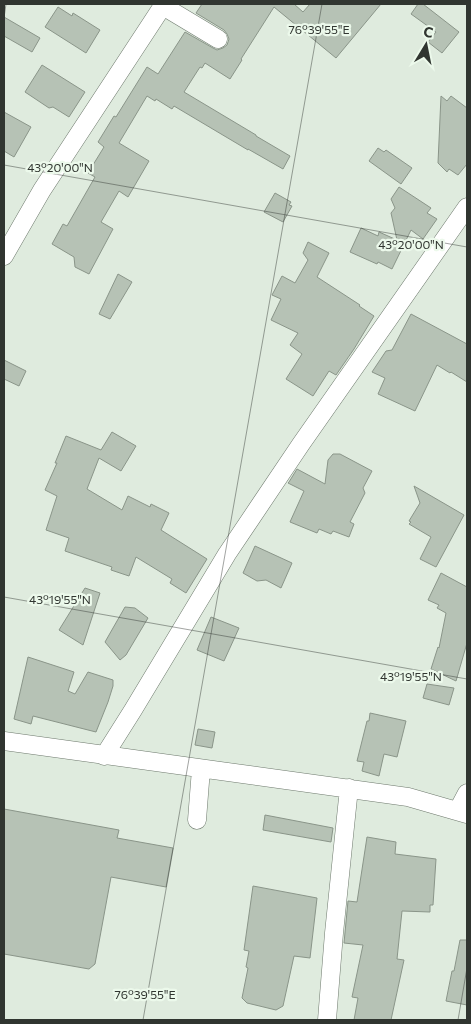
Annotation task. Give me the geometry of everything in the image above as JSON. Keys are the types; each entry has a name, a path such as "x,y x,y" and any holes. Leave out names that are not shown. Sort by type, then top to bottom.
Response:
{"street":[{"path":"4,256 42,190 164,5 218,39"},
{"path":"104,756 227,554 301,444 467,207"},
{"path":"4,741 408,797 462,812 467,793"},
{"path":"197,820 201,769"},
{"path":"326,1020 349,788"}],"building":[{"path":"202,4 294,4 303,12 310,4 381,4 336,58 274,7 230,79 205,63 202,68 200,67 184,92 290,156 283,169 174,106 172,109 147,96 119,143 149,161 128,197 119,191 101,222 113,229 89,274 75,267 74,257 52,244 63,224 67,226 95,177 88,173 104,147 98,142 147,67 158,74 185,32 217,50 227,45 229,39 224,30 196,13"},
{"path":"418,4 423,4 459,32 442,53 428,42 436,32 411,14"},
{"path":"58,7 72,16 73,13 100,30 86,53 45,27"},
{"path":"4,17 40,38 32,52 4,36"},
{"path":"42,65 85,92 69,117 53,107 49,108 25,92"},
{"path":"441,96 447,101 451,96 467,108 467,164 458,175 449,169 447,172 438,163"},
{"path":"4,112 31,127 14,157 4,151"},
{"path":"378,148 384,152 386,150 412,168 401,184 369,161"},
{"path":"399,187 431,208 427,213 437,219 423,239 411,230 392,269 350,252 361,228 378,236 379,232 397,240 391,213 395,208 391,199"},
{"path":"275,193 291,202 289,205 292,206 283,222 264,212"},
{"path":"308,242 329,253 317,277 374,316 336,375 329,371 313,396 286,379 302,354 290,345 298,333 271,320 281,299 272,295 282,276 295,283 308,260 303,253"},
{"path":"118,274 132,282 110,319 99,314"},
{"path":"411,314 467,344 467,382 437,365 415,411 378,394 385,378 372,372 386,351 392,350"},
{"path":"4,360 26,371 19,386 4,379"},
{"path":"112,432 136,446 121,471 99,458 87,489 122,510 128,496 150,507 151,504 169,513 161,530 207,559 186,593 170,583 172,579 136,557 129,576 111,570 112,567 65,551 69,538 46,530 57,496 45,490 66,436 101,450"},
{"path":"333,454 340,454 372,471 363,488 365,493 350,522 354,524 349,537 333,531 331,534 319,529 317,533 290,522 304,491 288,483 297,469 325,484 328,460"},
{"path":"414,486 464,515 436,567 420,559 431,537 409,524 420,503"},
{"path":"255,546 292,563 281,588 266,580 257,581 243,573"},
{"path":"441,573 467,587 467,643 456,681 431,669 439,648 446,613 437,608 439,605 428,600"},
{"path":"85,588 100,593 83,645 59,630"},
{"path":"125,607 135,608 148,618 126,655 120,660 105,642"},
{"path":"211,617 239,628 224,661 197,650"},
{"path":"28,657 74,672 68,691 75,694 88,672 113,680 108,702 96,732 33,716 31,724 14,719"},
{"path":"427,684 454,688 449,705 423,698"},
{"path":"370,713 406,721 397,757 384,754 379,776 362,771 364,762 357,761"},
{"path":"198,729 215,732 212,748 195,745"},
{"path":"4,809 119,830 117,838 173,848 166,887 111,877 95,964 89,969 4,954"},
{"path":"265,815 333,828 331,842 263,830"},
{"path":"367,837 396,842 395,854 436,859 433,905 430,905 430,912 402,911 397,959 404,960 391,1020 354,1020 358,998 352,997 363,945 344,943 348,901 357,902"},
{"path":"253,886 317,898 310,958 294,956 283,1006 276,1010 247,1003 242,998 248,968 246,967 249,951 244,950"},
{"path":"460,940 467,940 467,1005 446,1001"}]}
